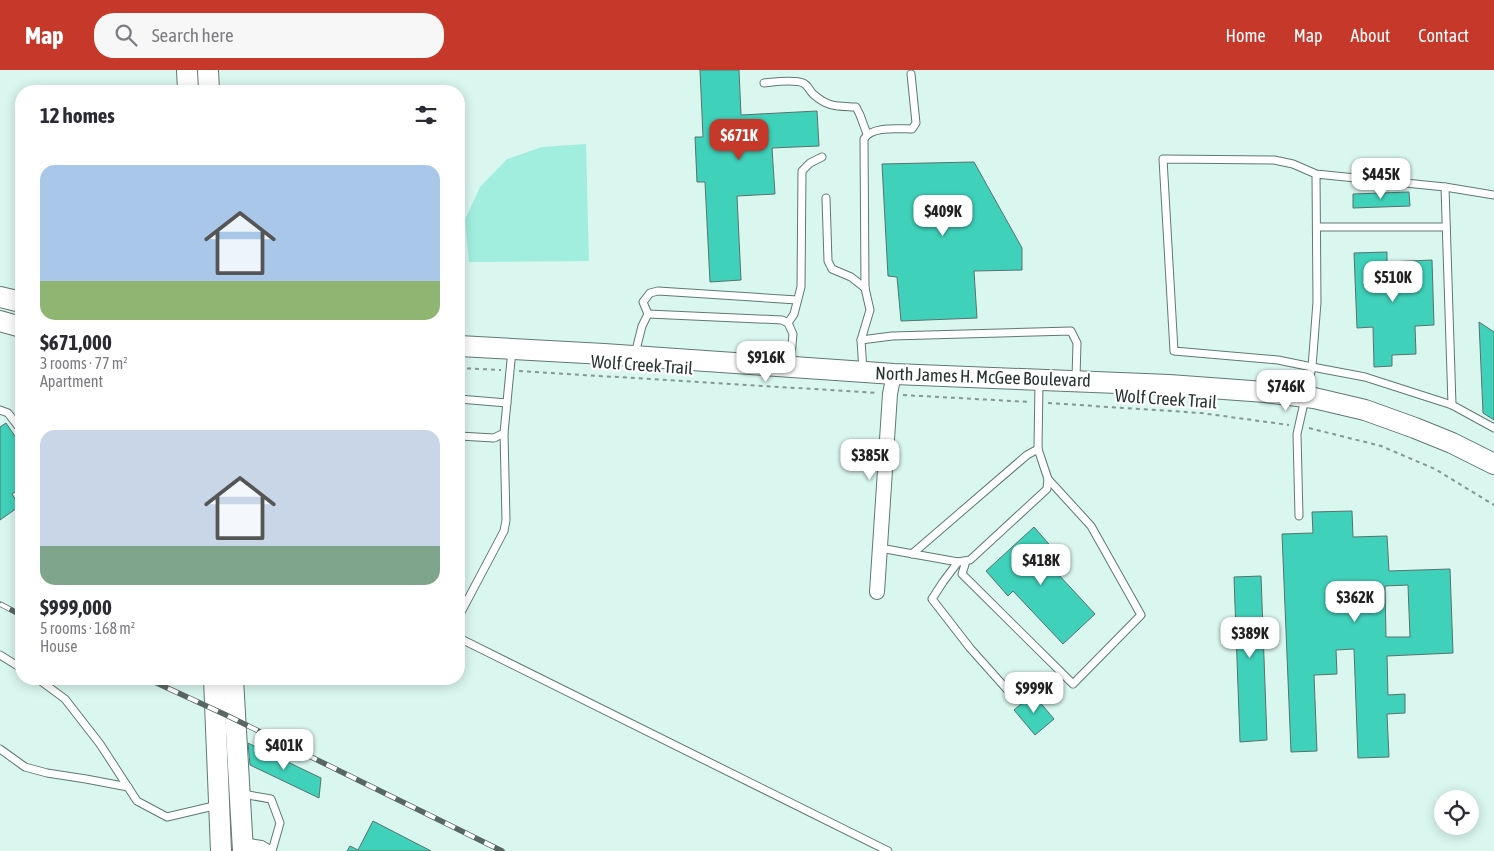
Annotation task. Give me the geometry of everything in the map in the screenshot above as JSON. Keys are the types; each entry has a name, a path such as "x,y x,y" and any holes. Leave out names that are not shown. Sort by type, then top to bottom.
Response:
{"main road":[{"path":"188,70 188,85"},
{"path":"208,70 209,85"},
{"path":"0,297 15,301"},
{"path":"0,321 15,325"},
{"name":"North James H. McGee Boulevard","path":"465,346 894,374 1235,389 1305,397 1365,410 1452,443 1494,464"},
{"path":"214,685 221,851"},
{"path":"233,685 243,848"}],"street":[{"path":"877,592 890,394 894,374"},
{"path":"243,848 261,848 266,851"}],"lane":[{"path":"863,372 861,340 870,310 865,288 864,139 867,134 874,130 912,129 916,123 911,74"},
{"path":"764,83 801,82 807,85 812,93 822,101 834,107 856,108 867,134"},
{"path":"788,323 794,314 801,287 802,171 810,163 822,157"},
{"path":"1494,194 1316,174 1293,164 1274,160 1163,159 1174,351 1278,360 1365,377 1452,404 1494,428"},
{"path":"1299,516 1297,434 1312,367 1317,302 1316,174"},
{"path":"1445,187 1452,404"},
{"path":"826,198 828,261 832,269 851,277 865,288"},
{"path":"1317,227 1446,227"},
{"path":"635,356 642,326 648,314 643,302 650,293 658,291 797,300"},
{"path":"648,314 782,320 788,323 793,334 790,367"},
{"path":"861,340 892,336 1071,331 1077,342 1076,381"},
{"path":"465,605 504,531 506,520 504,432 512,349"},
{"path":"962,561 962,574 1073,684 1141,615 1091,526 1048,478 1038,449 1039,380"},
{"path":"465,400 507,403"},
{"path":"0,410 8,413 15,422"},
{"path":"465,436 494,438 504,432"},
{"path":"912,554 1026,455 1038,449"},
{"path":"880,548 962,561 970,560 1047,489 1048,478"},
{"path":"962,561 943,582 932,600 970,648 1011,694"},
{"path":"465,641 888,851"},
{"path":"0,656 15,665"},
{"path":"46,685 65,699 100,744 137,801 167,817 219,804"},
{"path":"0,749 25,766 47,773 128,786"},
{"path":"240,794 271,799 280,823 272,851"}],"path":[{"name":"Wolf Creek Trail","path":"465,368 1200,413 1299,426 1380,446 1435,469 1494,505"}],"green space":[{"path":"586,144 589,261 469,262 465,220 480,187 507,159 542,147"}],"building":[{"path":"700,70 739,70 741,115 817,111 819,146 772,148 775,194 737,196 741,280 710,282 705,182 697,182 695,137 703,137"},
{"path":"974,162 1022,248 1022,270 974,271 977,318 901,321 897,277 888,276 882,164"},
{"path":"1409,192 1410,206 1353,208 1353,194"},
{"path":"1387,252 1387,262 1432,260 1434,325 1415,326 1416,354 1392,355 1392,366 1374,367 1373,327 1357,328 1354,253"},
{"path":"1479,322 1494,332 1494,420 1483,413"},
{"path":"6,423 15,436 15,492 12,494 15,498 15,510 0,520 0,427"},
{"path":"1352,511 1353,537 1387,536 1389,571 1450,569 1453,653 1387,656 1388,695 1405,694 1405,713 1387,714 1389,757 1358,758 1354,649 1336,650 1337,674 1314,675 1317,751 1291,752 1282,534 1313,533 1312,512","holes":["1408,585 1410,637 1386,637 1385,586"]},
{"path":"1034,527 1055,551 1045,560 1095,614 1063,644 1013,591 1008,596 986,571"},
{"path":"1261,576 1267,740 1240,742 1234,577"},
{"path":"1033,694 1054,719 1035,735 1014,710"},
{"path":"248,743 321,778 319,798 250,765"},
{"path":"373,821 431,851 347,851 350,846 358,850"}],"railway":[{"path":"0,604 15,612"},
{"path":"161,685 502,851"}]}
